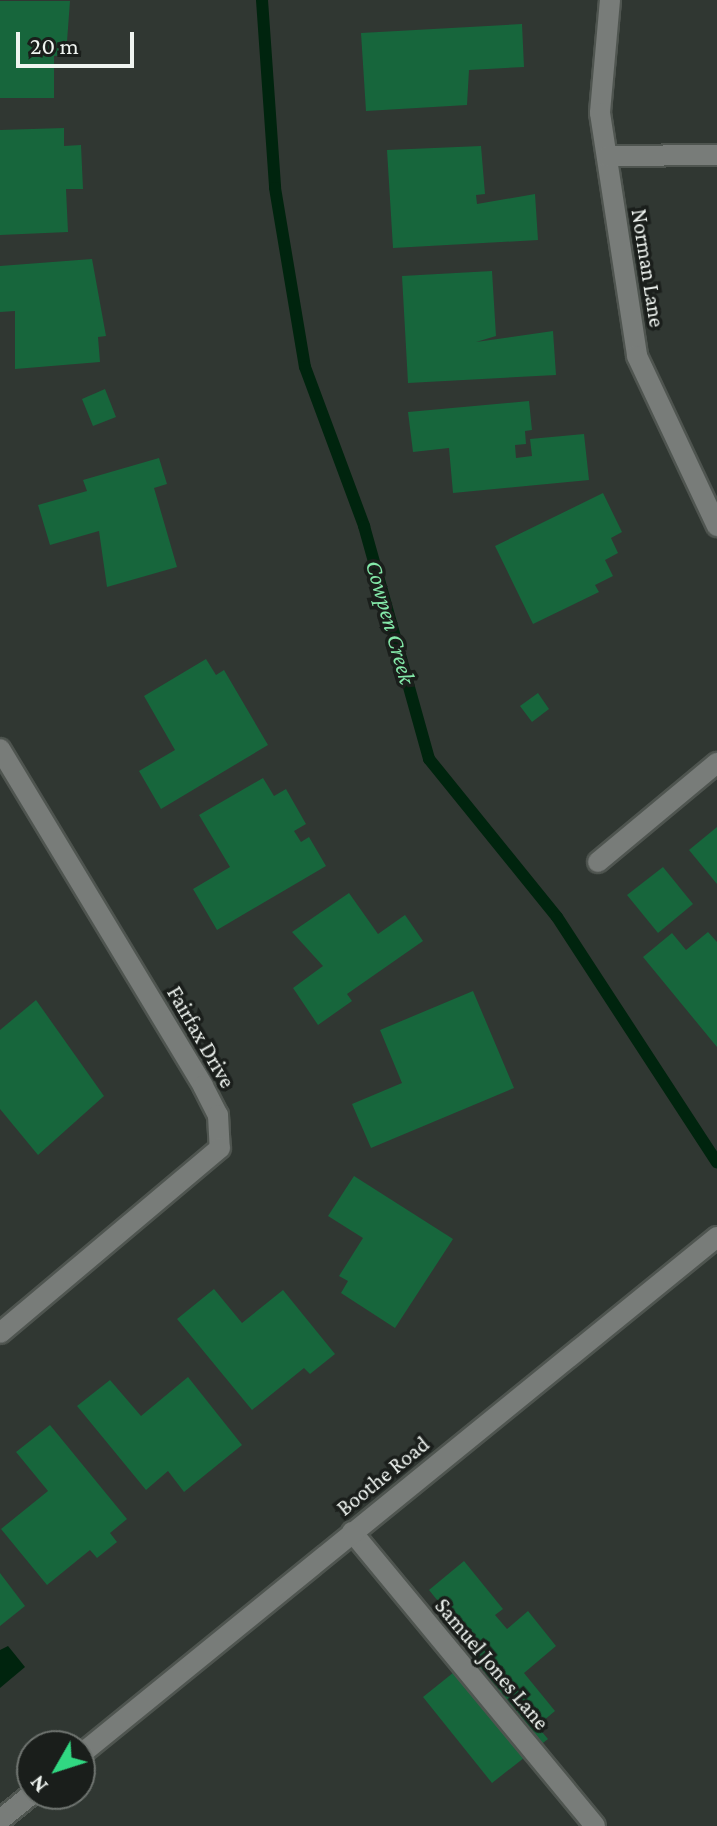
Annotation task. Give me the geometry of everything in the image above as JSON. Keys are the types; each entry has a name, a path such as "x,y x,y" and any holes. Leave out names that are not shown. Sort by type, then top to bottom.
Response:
{"street":[{"name":"Norman Lane","path":"610,0 600,113 637,356 717,526"},
{"path":"607,156 717,155"},
{"name":"Fairfax Drive","path":"0,749 203,1086 218,1115 220,1148 0,1333"},
{"path":"598,862 717,763"},
{"name":"Boothe Road","path":"96,1742 717,1237"},
{"name":"Samuel Jones Lane","path":"352,1532 595,1826"},
{"path":"0,1820 16,1807"}],"shaded area":[{"path":"8,1646 25,1667 0,1688 0,1650"}],"building":[{"path":"0,1 70,1 66,55 54,56 54,98 0,98"},
{"path":"522,24 524,67 469,70 467,105 366,111 361,33"},
{"path":"64,128 64,146 81,145 83,189 66,189 68,232 0,235 0,130"},
{"path":"481,146 485,194 476,195 477,204 535,194 538,240 393,248 387,150"},
{"path":"92,259 106,336 98,337 100,362 15,369 15,311 0,312 0,266"},
{"path":"492,271 496,336 476,342 553,331 556,375 408,383 402,276"},
{"path":"105,389 116,417 93,426 82,399"},
{"path":"529,401 532,430 525,431 526,444 515,445 516,458 532,456 530,439 584,434 589,480 453,493 449,448 413,452 408,412"},
{"path":"159,458 167,484 154,488 177,567 107,587 99,531 50,545 38,505 87,491 83,480"},
{"path":"603,493 622,532 611,538 618,553 605,560 613,576 595,585 599,592 533,624 495,546"},
{"path":"206,659 216,675 224,670 268,745 161,809 139,771 175,750 144,696"},
{"path":"538,693 549,709 532,722 520,706"},
{"path":"263,778 274,796 286,789 306,824 294,831 301,842 309,837 326,866 217,930 193,889 230,867 199,815"},
{"path":"717,827 717,884 689,850"},
{"path":"663,867 693,904 658,933 627,895"},
{"path":"349,893 378,934 405,915 423,941 347,994 352,1001 318,1025 293,988 323,966 292,932"},
{"path":"708,932 717,942 717,1047 643,957 672,933 686,950"},
{"path":"473,991 514,1088 371,1148 352,1104 402,1083 380,1030"},
{"path":"36,1000 104,1096 38,1155 0,1109 0,1030"},
{"path":"354,1176 453,1239 395,1328 341,1293 348,1281 339,1276 363,1238 328,1216"},
{"path":"214,1289 242,1323 283,1290 335,1354 310,1374 304,1368 252,1410 177,1319"},
{"path":"188,1377 242,1445 184,1492 168,1471 146,1490 77,1406 110,1380 141,1416"},
{"path":"50,1425 127,1519 110,1533 117,1542 97,1558 90,1550 47,1585 1,1529 48,1491 16,1452"},
{"path":"464,1561 503,1609 495,1615 507,1629 528,1611 556,1646 524,1673 555,1711 537,1726 548,1739 492,1783 423,1697 479,1652 429,1590"},
{"path":"0,1573 25,1606 0,1626"}],"waterway":[{"name":"Cowpen Creek","path":"262,0 275,188 305,367 364,526 429,759 557,917 717,1162"}]}
